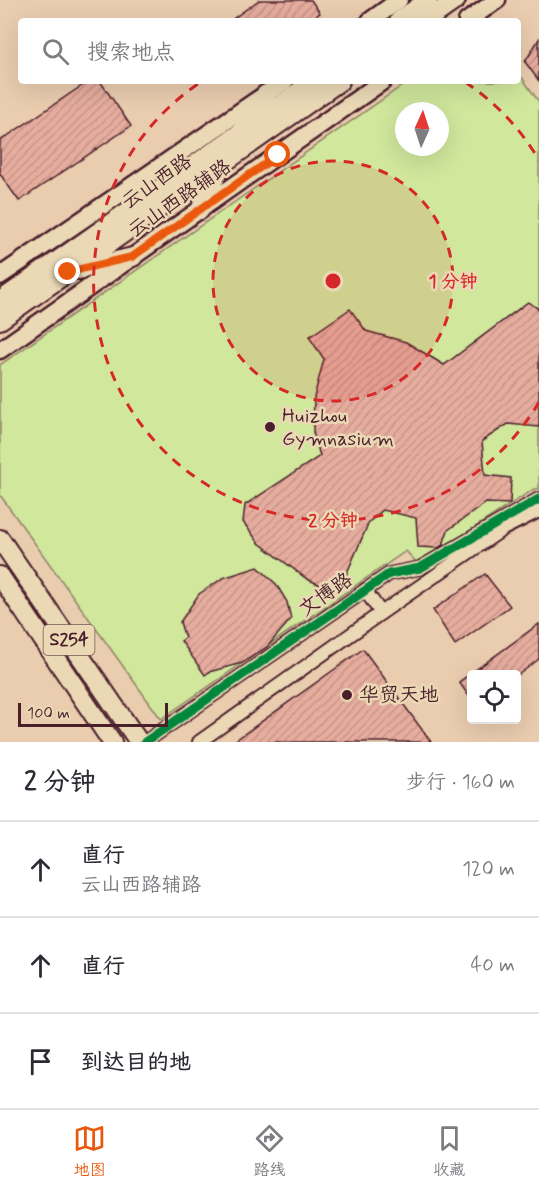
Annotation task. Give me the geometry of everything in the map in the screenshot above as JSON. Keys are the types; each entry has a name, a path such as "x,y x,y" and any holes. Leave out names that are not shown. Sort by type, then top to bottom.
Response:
{"main road":[{"path":"374,18 399,0"},
{"path":"403,18 428,0"},
{"path":"430,18 456,0"},
{"path":"471,18 496,0"},
{"name":"云山西路辅路","path":"0,276 281,84"},
{"path":"0,301 310,84"},
{"name":"云山西路","path":"0,320 336,84"},
{"name":"云山西路辅路","path":"0,350 378,84"},
{"path":"236,136 266,94"},
{"path":"200,210 222,164"},
{"path":"68,272 132,257"},
{"name":"S254","path":"0,539 139,742"},
{"name":"S254","path":"0,576 112,742"}],"street":[{"name":"文博路","path":"145,742 389,574 420,568 539,499"},
{"path":"199,742 503,530 539,511"},
{"path":"365,590 381,613"}],"green space":[{"name":"Huizhou Gymnasium","path":"521,76 539,102 539,489 534,489 418,564 406,551 161,719 0,495 0,365 405,84 521,84"}],"building":[{"path":"259,0 311,0 320,13 312,18 234,18"},
{"path":"539,39 539,81 525,62"},
{"path":"85,84 102,84 131,126 19,201 0,174 0,141"},
{"path":"528,302 539,309 539,427 508,424 482,441 485,475 511,478 510,504 486,503 448,530 443,545 438,548 418,547 416,518 383,510 369,522 343,582 334,591 307,579 259,543 243,522 245,505 320,456 313,432 314,397 324,359 309,337 350,309 366,331 406,342 444,365"},
{"path":"258,567 276,584 287,602 291,619 267,647 242,663 205,675 181,641 185,638 180,622 199,594 223,578"},
{"path":"485,574 510,606 455,645 433,610"},
{"path":"539,624 539,659 521,673 521,670 476,670"},
{"name":"华贸天地","path":"363,649 431,742 233,742"},
{"path":"467,676 467,693 459,682"}],"cycle path":[{"path":"145,742 389,574 420,568 539,499"}],"place":[{"name":"Huizhou Gymnasium","path":"270,427"},
{"name":"华贸天地","path":"347,695"}],"route":[{"path":"68,272 132,257 278,155"}]}
